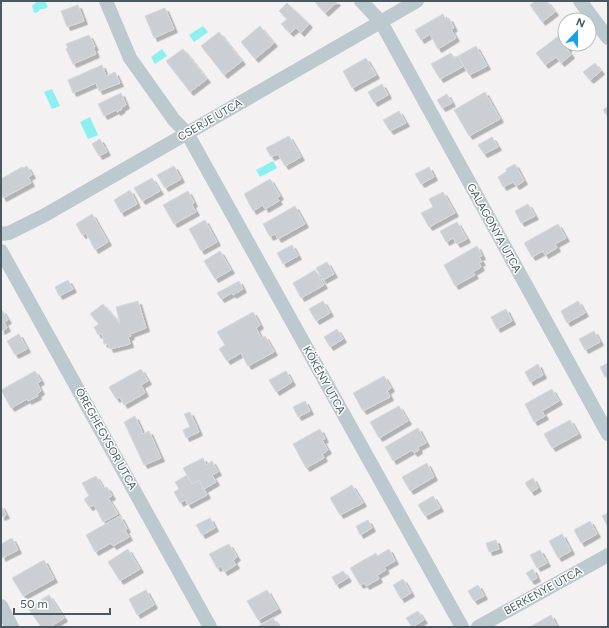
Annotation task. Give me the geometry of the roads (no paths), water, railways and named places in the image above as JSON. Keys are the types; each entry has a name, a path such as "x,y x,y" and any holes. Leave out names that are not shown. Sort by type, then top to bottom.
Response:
{"street":[{"name":"KÖKÉNY UTCA","path":"106,1 130,58 174,120 187,133 462,627"},
{"name":"GALAGONYA UTCA","path":"361,1 381,22 608,434"},
{"name":"CSERJE UTCA","path":"1,234 9,233 45,215 417,1"},
{"path":"580,1 608,38"},
{"name":"ÖREGHEGYSOR UTCA","path":"1,250 210,627"},
{"name":"BERKENYE UTCA","path":"478,627 608,555"},
{"path":"1,606 12,627"}],"water":[{"path":"37,1 45,1 48,7 40,9 38,12 34,13 32,6"},
{"path":"203,26 208,32 194,42 189,35"},
{"path":"162,49 167,56 155,64 151,57"},
{"path":"52,89 60,106 52,109 44,92"},
{"path":"90,117 98,135 88,139 80,122"},
{"path":"273,161 277,168 260,177 256,170"}]}
